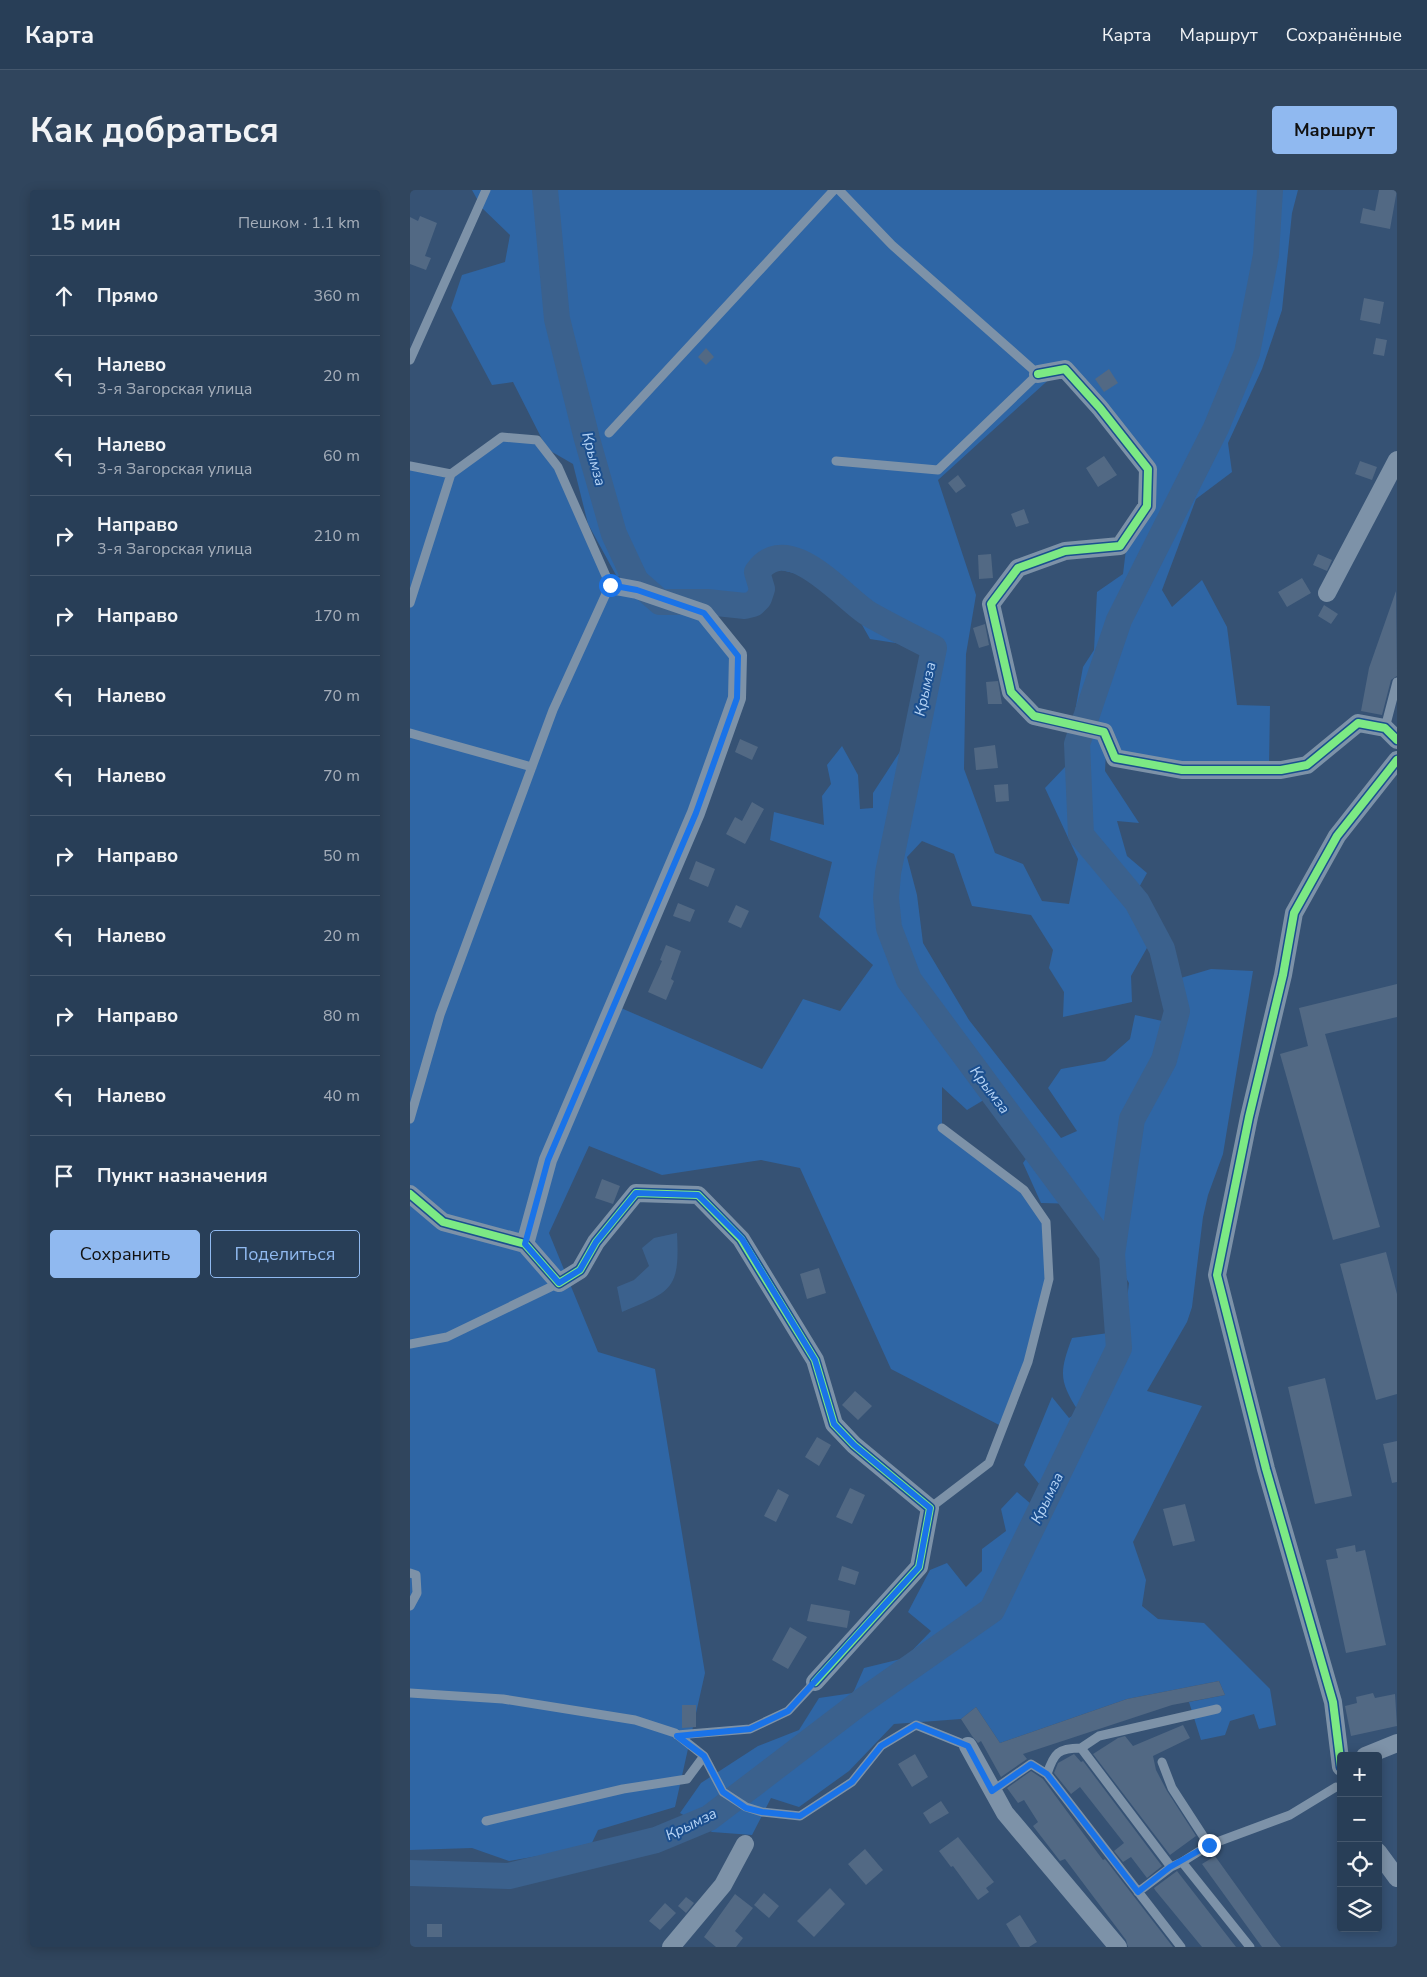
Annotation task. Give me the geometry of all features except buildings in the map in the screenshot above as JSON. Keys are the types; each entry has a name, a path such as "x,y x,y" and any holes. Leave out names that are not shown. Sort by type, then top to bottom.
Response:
{"street":[{"path":"1038,374 1065,369 1100,408 1148,469 1147,506 1120,546 1065,551 1018,568 991,604 1011,692 1016,698 1034,716 1104,732 1115,758 1182,770 1281,770 1307,765 1358,723 1391,734"},
{"path":"1327,593 1397,460"},
{"path":"525,1244 548,1160 696,813 737,698 738,656 704,613 637,590 610,585"},
{"path":"1339,1752 1333,1702 1266,1469 1217,1275 1249,1117 1283,975 1294,913 1337,836 1397,760"},
{"path":"410,1194 443,1222 525,1244 559,1283 580,1270 596,1242 636,1193 698,1195 742,1239 815,1360 834,1424 854,1445 930,1508 919,1567 814,1682"},
{"path":"1375,1752 1397,1743"},
{"path":"968,1746 1005,1813 1118,1947"},
{"path":"671,1947 723,1885 745,1844"},
{"path":"1382,1857 1397,1878"}],"lane":[{"path":"410,360 486,190"},
{"path":"609,433 834,190"},
{"path":"836,461 938,470 1038,374 892,245 840,190"},
{"path":"410,602 451,474 502,437 537,440 558,467 610,585 553,710 440,1015 410,1119"},
{"path":"410,466 451,474"},
{"path":"1391,734 1397,682"},
{"path":"410,733 532,767"},
{"path":"930,1508 989,1463 1028,1362 1049,1280 1046,1222 1024,1190 942,1128"},
{"path":"410,1344 447,1337 559,1283"},
{"path":"410,1573 416,1575 417,1593 410,1606"},
{"path":"677,1736 750,1729 788,1711 814,1682"},
{"path":"410,1693 513,1700 635,1720 677,1736 704,1756 723,1792 746,1808 762,1812 800,1816 852,1782 881,1746 916,1725 968,1746"},
{"path":"1047,1774 1053,1757 1066,1748 1081,1748 1099,1736 1217,1709"},
{"path":"1081,1748 1170,1867"},
{"path":"486,1821 623,1789 687,1779 704,1756"},
{"path":"1162,1762 1172,1788 1209,1845"},
{"path":"992,1791 1031,1764 1047,1774 1181,1947"},
{"path":"1138,1892 1170,1867 1182,1862 1209,1845 1290,1815 1336,1787"},
{"path":"1182,1862 1250,1947"}],"shaded area":[{"path":"472,190 1298,190 1292,213 1282,310 1262,369 1228,443 1232,472 1196,499 1162,590 1172,607 1202,580 1227,627 1237,705 1270,706 1269,768 1123,756 1107,734 1105,771 1139,823 1117,821 1127,856 1147,873 1132,900 1156,932 1131,976 1132,1002 1063,1017 1064,992 1049,968 1053,950 1031,915 972,906 954,854 922,841 907,857 917,895 923,943 969,1020 1061,1138 1077,1131 1048,1088 1061,1069 1105,1061 1130,1039 1135,1015 1167,1022 1174,980 1211,969 1253,971 1223,1154 1208,1195 1203,1217 1192,1307 1187,1322 1147,1391 1202,1406 1133,1542 1146,1580 1142,1606 1158,1619 1204,1623 1270,1689 1276,1725 1259,1729 1254,1714 1230,1721 1225,1735 1201,1740 1189,1702 1225,1695 1219,1681 1127,1699 1000,1743 976,1707 961,1719 894,1724 849,1771 799,1807 771,1798 752,1835 712,1832 680,1813 701,1783 758,1746 799,1730 819,1698 853,1693 864,1668 905,1658 931,1631 908,1612 930,1570 947,1563 966,1587 982,1571 982,1549 1006,1531 1001,1509 1017,1492 1038,1510 1052,1500 1024,1465 1052,1397 1069,1418 1079,1412 1068,1392 1063,1376 1065,1360 1072,1338 1123,1331 1129,1283 1080,1204 1041,1203 1023,1163 1035,1146 1002,1089 967,1110 942,1087 942,1128 1024,1190 1046,1222 1049,1279 1028,1362 1003,1427 891,1369 800,1168 761,1160 662,1175 589,1146 549,1233 598,1352 655,1369 705,1673 675,1807 598,1830 590,1847 509,1861 472,1848 410,1850 410,466 451,474 502,437 537,440 558,467 610,585 645,592 632,572 617,577 588,524 573,464 547,449 513,382 492,385 451,308 462,275 505,262 510,235 482,208","holes":["1065,365 1152,485 1128,533 1123,574 1097,592 1094,650 1083,667 1065,767 1045,788 1078,859 1069,904 1042,901 1023,864 995,853 964,769 966,654 976,595 938,480","777,569 839,584 870,639 934,649 931,704 873,793 873,808 860,809 858,775 842,746 827,765 831,784 822,796 824,825 774,812 770,840 832,862 819,917 873,965 840,1011 803,999 762,1069 614,1005 737,698 738,655 705,613 748,593"]},
{"path":"677,1233 677,1266 674,1278 669,1286 652,1299 622,1312 617,1287 634,1280 649,1266 642,1248 654,1238"}],"waterway":[{"name":"Крымза","path":"410,1873 509,1876 656,1840 709,1818 861,1702 992,1610 1119,1348 1112,1254 909,980 889,928 886,898 888,873 934,648 869,614 815,570 799,562 784,558 770,561 757,572 762,589 759,598 753,604 745,606 707,602 660,602 636,581 614,534 587,439 557,319 545,190"},
{"path":"1112,1254 1132,1119 1164,1060 1177,1011 1162,949 1137,902 1081,835 1077,744 1119,620 1216,428 1247,353 1266,255 1270,190"}],"cycle path":[{"path":"1038,374 1065,369 1100,408 1148,469 1147,506 1120,546 1065,551 1018,568 991,604 1011,692 1034,716 1104,732 1115,758 1182,770 1281,770 1307,765 1358,723 1385,728 1397,740"},
{"path":"1339,1752 1333,1702 1266,1469 1217,1275 1249,1117 1283,975 1294,913 1337,836 1397,760"},
{"path":"410,1194 443,1222 525,1244 559,1283 580,1270 596,1242 636,1193 698,1195 741,1239 815,1360 834,1424 854,1445 930,1508 919,1567 815,1682"}],"route":[{"path":"610,585 637,590 704,613 738,656 737,698 696,813 548,1160 525,1244 559,1283 580,1270 596,1242 636,1193 698,1195 742,1239 815,1360 834,1424 854,1445 930,1508 919,1567 788,1711 750,1729 677,1736 704,1756 723,1792 746,1808 762,1812 800,1816 852,1782 881,1746 916,1725 968,1746 992,1791 1031,1764 1047,1774 1138,1892 1170,1867 1182,1862 1209,1845"}]}
